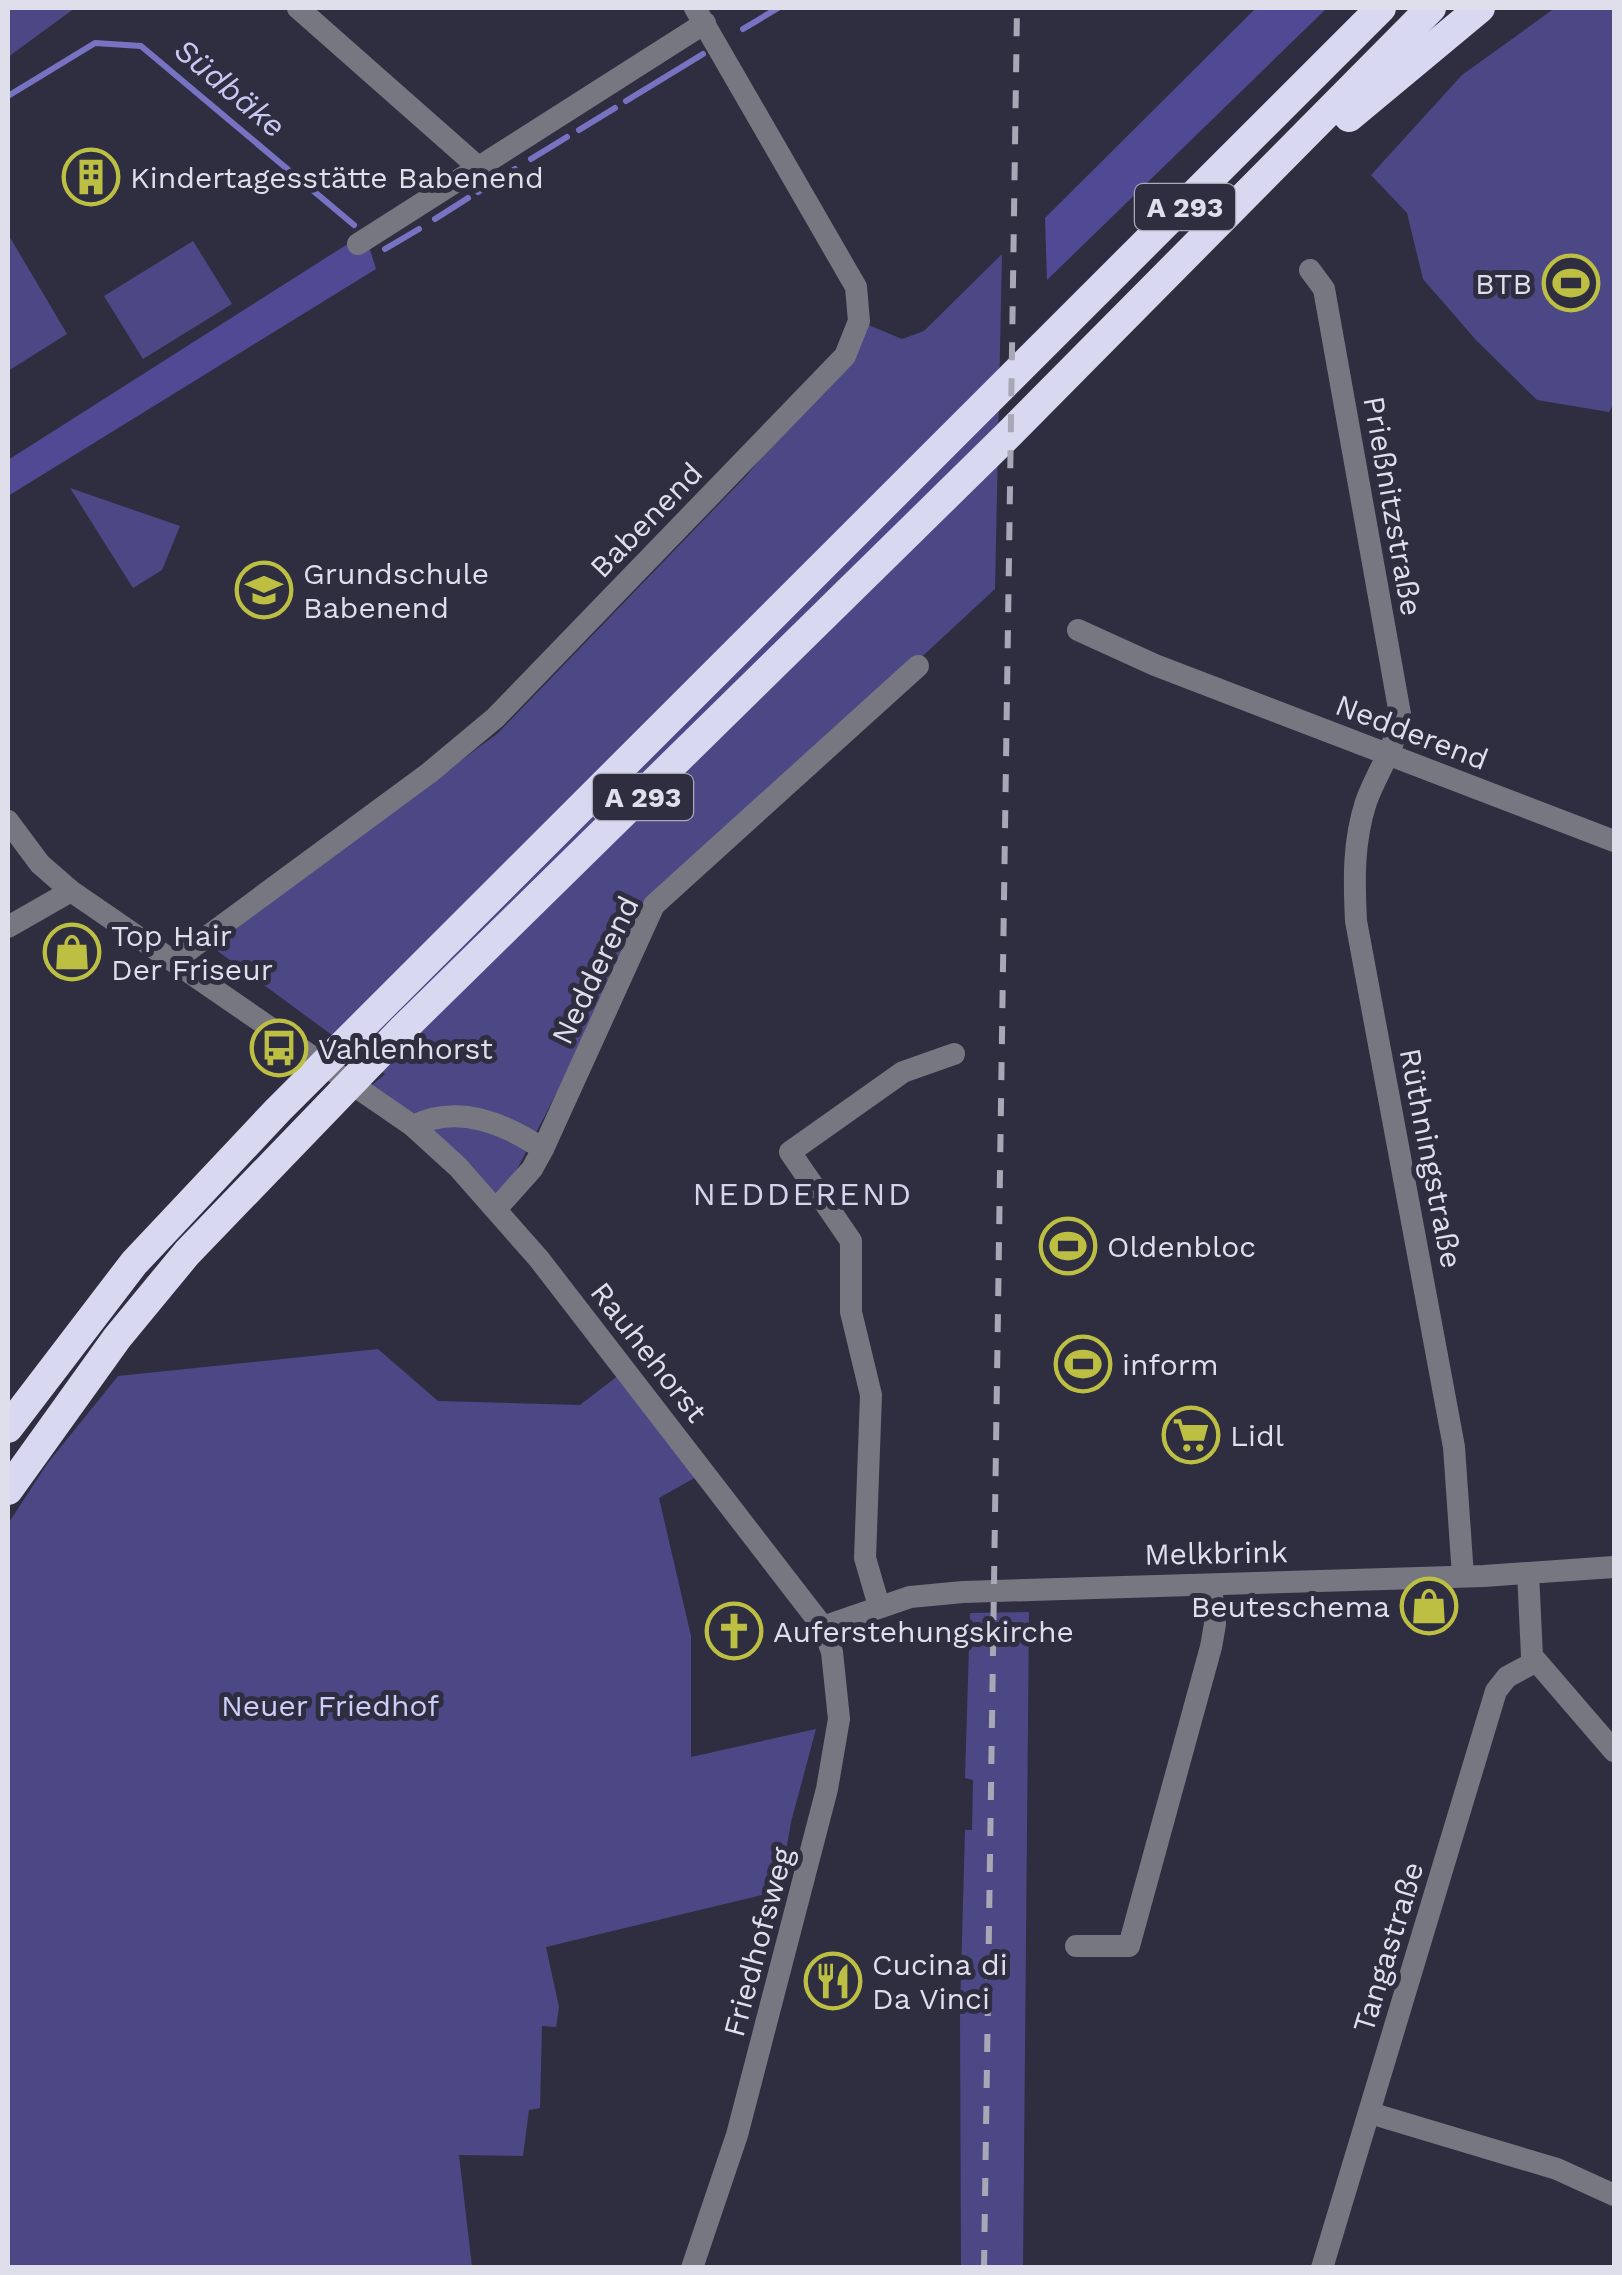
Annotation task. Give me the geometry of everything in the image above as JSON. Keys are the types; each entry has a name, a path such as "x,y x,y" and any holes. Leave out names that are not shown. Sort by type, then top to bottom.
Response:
{"highway":[{"path":"1318,72 1338,25 1354,8"},
{"name":"A 293","path":"8,1428 134,1264 298,1090 1381,8"},
{"name":"A 293","path":"8,1490 117,1338 187,1253 403,1029 967,474 1431,8"},
{"path":"1294,147 1338,126 1480,8"}],"street":[{"path":"298,8 477,166"},
{"path":"358,244 700,16"},
{"name":"Babenend","path":"174,962 429,773 495,718 845,356 858,321 856,288 700,16"},
{"name":"Prießnitzstraße","path":"1310,270 1324,289 1400,714 1397,740 1388,756"},
{"name":"Nedderend","path":"1078,630 1388,756 1614,841"},
{"name":"Nedderend","path":"497,1208 532,1169 543,1149 654,905 918,666"},
{"name":"Rüthningstraße","path":"1388,756 1366,802 1353,866 1356,921 1454,1447 1463,1576"},
{"name":"Rauhehorst","path":"8,822 40,864 71,891 413,1126 497,1208 823,1626"},
{"path":"8,927 71,891"},
{"path":"879,1606 865,1558 872,1396 851,1312 852,1241 790,1152 903,1072 954,1054"},
{"path":"413,1126 442,1116 479,1119 509,1127 543,1149"},
{"name":"Melkbrink","path":"823,1626 910,1597 963,1592 1528,1574 1614,1567"},
{"path":"1528,1574 1536,1662 1614,1751"},
{"path":"1076,1946 1129,1946 1211,1648 1215,1624 1211,1584"},
{"name":"Friedhofsweg","path":"692,2268 737,2135 828,1790 839,1718 832,1652 823,1626"},
{"name":"Tangastraße","path":"1322,2268 1496,1691 1507,1676 1536,1662"},
{"path":"1370,2113 1557,2169 1614,2194"}],"green space":[{"path":"8,8 75,8 8,57"},
{"path":"1555,8 1614,8 1614,403 1609,412 1537,400 1476,340 1423,279 1407,213 1371,175 1462,75"},
{"path":"8,234 67,334 8,371"},
{"path":"193,241 232,304 143,359 104,296"},
{"path":"1002,254 995,589 654,905 497,1208 364,1092 385,1074 212,947 498,733 747,475 845,356 859,321 902,339 924,331"},
{"path":"70,488 180,526 162,570 133,588"},
{"name":"Neuer Friedhof","path":"378,1349 438,1401 580,1405 624,1371 705,1472 659,1498 691,1636 691,1757 816,1729 791,1822 779,1891 546,1947 559,2007 556,2027 542,2026 540,2108 529,2110 523,2156 459,2155 472,2267 8,2268 8,1524 47,1464 118,1376"},
{"path":"1029,1612 1023,2267 961,2267 960,2011 965,1830 972,1830 973,1780 965,1778 970,1613"}],"shaded area":[{"path":"1256,8 1327,8 1047,280 1045,218"},
{"path":"365,233 376,269 8,496 8,460"}],"waterway":[{"name":"Südbäke","path":"743,29 778,8"},
{"name":"Südbäke","path":"8,96 95,43 141,46 354,225"},
{"name":"Südbäke","path":"626,101 703,54"},
{"name":"Südbäke","path":"579,130 615,108"},
{"name":"Südbäke","path":"531,159 567,137"},
{"name":"Südbäke","path":"478,192 515,169"},
{"name":"Südbäke","path":"435,219 468,198"},
{"name":"Südbäke","path":"385,249 419,229"}],"railway":[{"path":"984,2268 1017,8"}],"place":[{"name":"Kindertagesstätte Babenend","path":"91,177"},
{"name":"BTB","path":"1571,283"},
{"name":"Grundschule Babenend","path":"264,590"},
{"name":"Top Hair Der Friseur","path":"72,952"},
{"name":"Vahlenhorst","path":"279,1048"},
{"name":"Oldenbloc","path":"1068,1246"},
{"name":"inform","path":"1083,1364"},
{"name":"Lidl","path":"1191,1435"},
{"name":"Beuteschema","path":"1429,1606"},
{"name":"Auferstehungskirche","path":"734,1631"},
{"name":"Cucina di Da Vinci","path":"833,1981"}],"district":[{"name":"NEDDEREND","path":"803,1194"}]}
